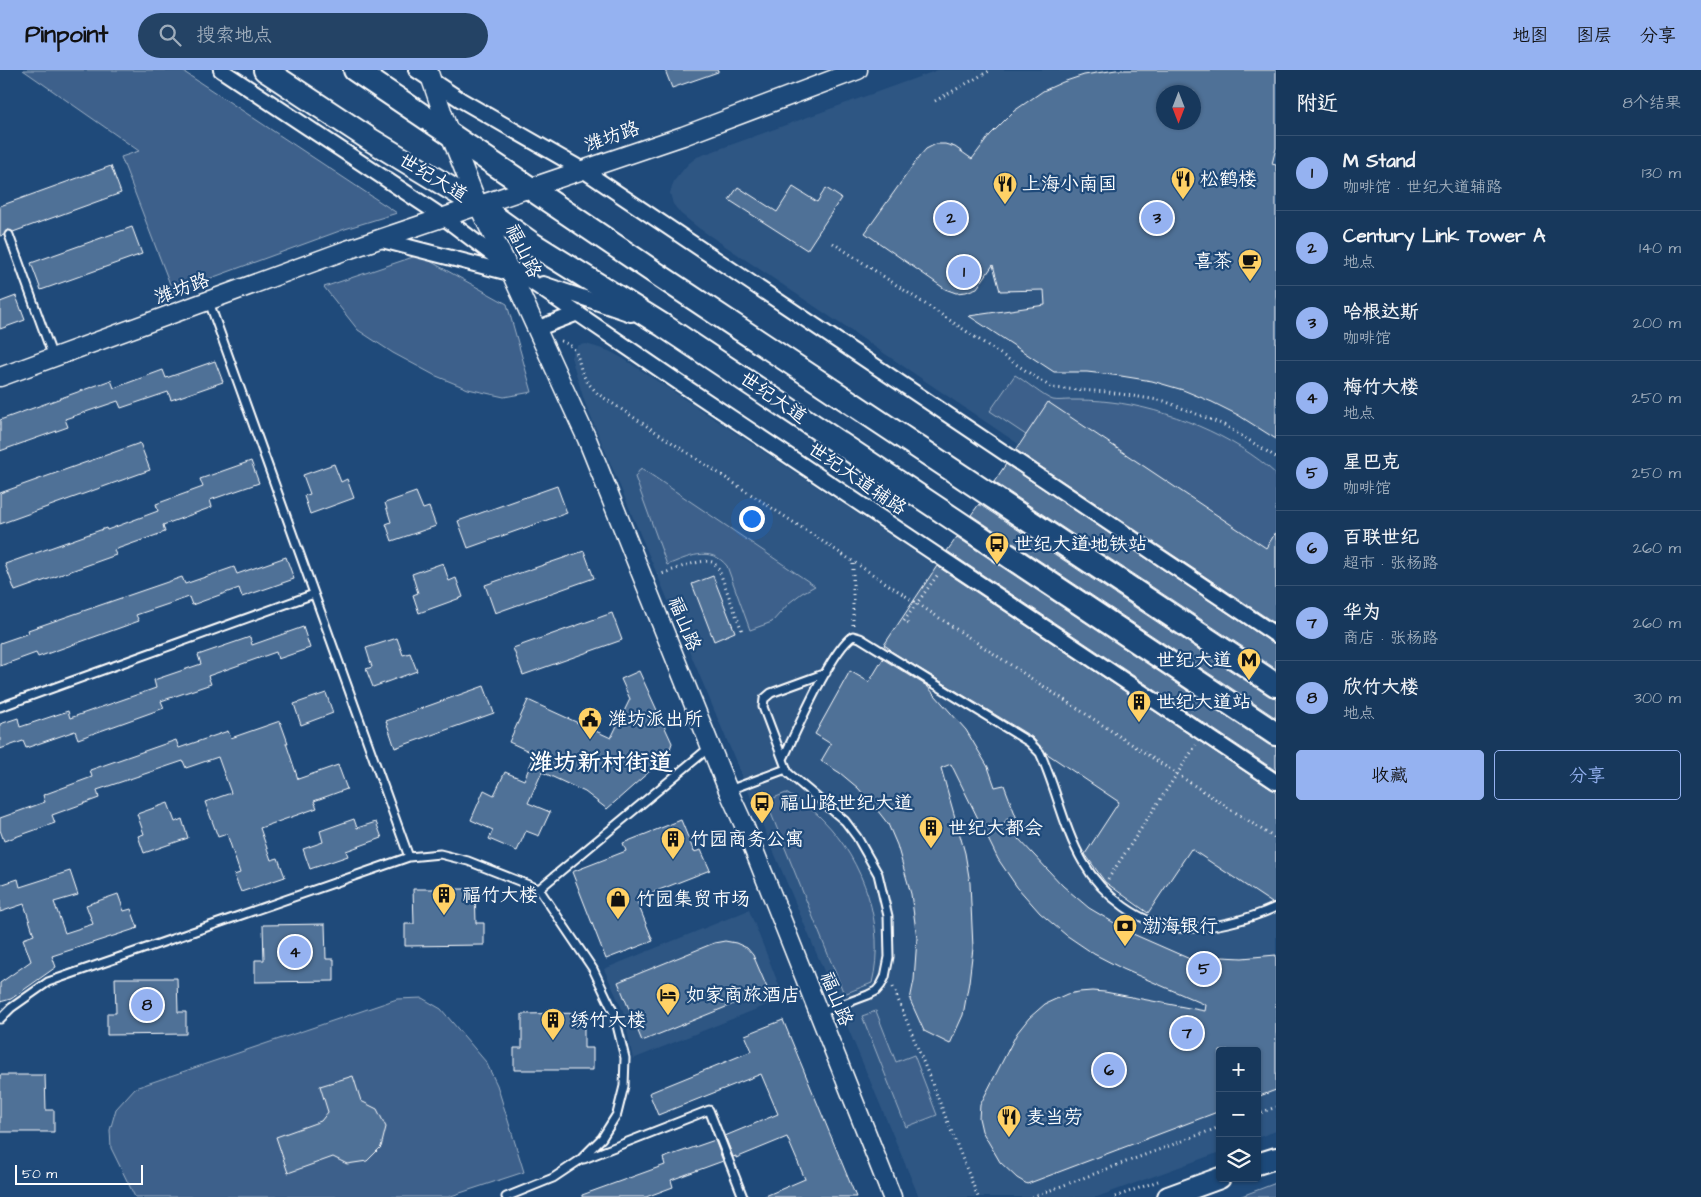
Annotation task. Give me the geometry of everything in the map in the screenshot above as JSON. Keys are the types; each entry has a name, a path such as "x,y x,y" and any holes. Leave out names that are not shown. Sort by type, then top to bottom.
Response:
{"main road":[{"name":"世纪大道","path":"265,70 372,140 478,205 531,243 664,326 1276,734"},
{"name":"世纪大道","path":"355,70 1276,685"},
{"path":"1261,1163 1276,1158"},
{"path":"1168,1197 1216,1179"}],"street":[{"name":"世纪大道辅路","path":"221,70 443,217 514,272 578,313 1276,782"},
{"path":"416,70 430,75 461,100 583,170 1276,635"},
{"name":"潍坊路","path":"0,377 378,239 683,136 858,70"},
{"name":"福山路","path":"430,75 448,132 478,205 514,272 536,329 586,439 728,790 744,825 892,1197"},
{"path":"378,239 514,272 664,326"},
{"path":"536,329 578,313"}],"lane":[{"path":"9,235 54,358"},
{"path":"209,302 409,858"},
{"path":"0,707 314,594"},
{"path":"783,759 826,673 846,641 852,636 860,638 1029,742 1040,753 1083,863 1103,887 1125,907 1160,924 1179,928 1198,928 1234,921 1276,907"},
{"path":"818,1013 876,991 883,980 889,957 888,916 878,874 857,837 845,821 791,776 786,769 763,707 764,699 771,693 826,673"},
{"path":"539,889 711,747"},
{"path":"728,790 786,769"},
{"path":"0,1019 11,1008 48,982 409,858 440,854 468,861 539,889 593,970 614,1013 625,1058 624,1086 617,1114 602,1138 580,1160 554,1178 506,1197"},
{"path":"580,1160 709,1110 743,1197"}],"path":[{"path":"935,101 991,70"},
{"path":"833,243 1052,388 1108,392 1164,401 1224,425 1276,457"},
{"path":"560,341 571,345 576,351 585,378 598,394 1276,839"},
{"path":"644,580 698,562 714,563 719,570 742,631"},
{"path":"852,636 853,562"},
{"path":"908,624 904,620 947,562"},
{"path":"1103,887 1204,734"},
{"path":"883,980 890,983 895,990 978,1197"},
{"path":"1261,1113 1276,1107"},
{"path":"1032,1197 1216,1129"}],"shaded area":[{"path":"23,70 181,70 397,213 345,229 173,292 121,157 139,151"},
{"path":"938,70 1276,70 1276,618 700,229 681,214 673,204 670,193 674,181 688,164 697,157"},
{"path":"419,255 507,304 532,392 504,397 468,389 434,375 393,353 358,330 324,287"},
{"path":"586,344 609,351 624,359 1276,791 1276,1131 1261,1137 1261,1047 1216,1047 1216,1153 1097,1197 919,1197 585,403 571,357 579,345"},
{"path":"1015,375 1053,400 1111,402 1154,410 1177,417 1220,436 1241,448 1276,474 1276,602 990,411"},
{"path":"641,468 815,586 789,603 772,622 750,630 727,566 720,560 706,554 691,556 667,565 635,477"},
{"path":"786,793 815,812 837,836 850,855 868,896 876,940 876,962 872,983 844,994 766,801"},
{"path":"749,910 784,998 633,1059 623,1011 604,969"},
{"path":"422,998 441,1009 486,1062 497,1085 524,1172 448,1197 135,1197 111,1148 110,1130 116,1109 135,1088 397,999"},
{"path":"876,1011 896,1062 914,1055 937,1115 906,1127 862,1016"},
{"path":"1276,1183 1276,1197 1239,1197"}],"building":[{"path":"665,70 718,70 718,72 672,88"},
{"path":"1116,70 1276,70 1276,148 1272,164 1276,165 1276,439 1238,415 1183,390 1152,381 1121,376 1087,372 1054,372 969,316 1045,305 1044,290 1000,291 993,265 977,288 956,293 945,289 865,233 926,149 936,144 945,144 955,147 972,159 990,135 1014,111 1043,91 1084,75"},
{"path":"111,166 121,193 13,232 8,230 4,235 0,236 0,206"},
{"path":"738,187 777,212 793,187 817,202 826,188 841,198 807,250 729,200"},
{"path":"132,227 142,254 41,290 31,263"},
{"path":"16,296 25,320 0,329 0,302"},
{"path":"215,361 223,382 171,400 168,392 121,408 118,401 65,419 68,427 0,451 0,420 111,380 114,388 163,370 166,378"},
{"path":"1048,402 1266,548 1276,532 1276,624 1016,450"},
{"path":"140,443 150,470 0,524 0,493"},
{"path":"251,461 259,483 210,500 212,507 163,525 165,532 114,550 116,555 15,591 5,564 158,511 156,504 203,487 200,479"},
{"path":"334,464 341,482 347,479 354,498 310,514 304,496 310,494 303,475"},
{"path":"1006,464 1276,644 1276,669 994,482"},
{"path":"557,486 567,513 468,548 458,521"},
{"path":"416,492 423,509 429,507 436,526 392,541 386,524 391,522 385,503"},
{"path":"979,504 1269,696 1276,698 1276,718 971,515"},
{"path":"957,537 1269,745 1276,747 1276,771 947,551"},
{"path":"584,551 594,578 495,613 485,585"},
{"path":"286,557 294,579 242,597 239,588 192,605 189,597 136,615 139,621 38,657 36,653 0,666 0,643 29,633 28,630 182,577 185,584 234,567 237,574"},
{"path":"443,563 449,581 456,578 463,597 419,613 413,595 418,593 412,574"},
{"path":"937,566 1276,791 1276,902 1272,903 1191,849 1148,913 1105,882 1085,854 1119,802 1046,753 1032,737 889,650 884,645"},
{"path":"713,576 735,632 714,641 692,584"},
{"path":"612,613 622,640 523,675 513,648"},
{"path":"303,627 310,648 278,659 276,652 208,676 211,684 161,701 164,708 78,739 75,731 26,748 23,741 0,749 0,724 18,718 20,727 68,711 70,718 156,688 154,680 201,664 198,655 250,637 252,645"},
{"path":"397,638 403,655 410,653 417,671 373,687 366,669 372,667 366,648"},
{"path":"883,659 927,686 966,730 988,767 995,787 1004,785 1020,827 1007,819 1004,823 1063,886 1089,908 1133,934 1215,970 1222,957 1242,958 1276,955 1276,1090 1261,1096 1261,1047 1216,1047 1216,1113 1027,1184 1017,1178 1000,1162 982,1131 979,1118 980,1105 1017,1033 1029,1018 1045,1004 1067,994 1092,991 1205,1011 1206,1005 1123,969 1094,954 1066,935 1040,913 1017,887 998,859 951,764 941,768 965,853 970,883 973,948 963,1015 950,1044 924,1031 910,1000 914,980 917,938 911,894 897,845 888,824 858,788 840,773 821,761 831,744 815,734 850,671 869,682"},
{"name":"潍坊派出所","path":"639,671 672,743 668,755 607,809 585,792 542,772 528,803 550,812 539,836 526,831 517,851 489,839 493,830 471,820 484,790 494,795 505,772 524,780 535,754 509,742 528,700 611,738 630,699 621,679"},
{"path":"484,686 494,713 395,748 386,721"},
{"path":"326,693 333,713 301,725 294,704"},
{"path":"280,721 298,779 338,765 347,789 314,801 317,808 260,828 271,860 278,858 285,877 241,892 234,875 240,873 227,834 218,837 205,802 231,793 218,757 186,768 183,761 97,790 99,798 52,815 55,823 4,841 0,830 0,818 45,802 43,795 92,777 90,770 176,740 179,748 228,731 231,738"},
{"path":"168,803 175,822 182,819 188,838 144,853 138,836 144,834 137,814"},
{"path":"354,819 357,828 376,822 382,838 346,851 348,856 310,869 303,849 323,842 320,831"},
{"path":"681,820 694,852 701,850 710,870 636,899 653,941 606,959 572,872 626,851 623,843"},
{"path":"70,871 78,895 54,902 65,933 93,924 86,905 118,894 124,911 131,909 138,928 52,956 56,967 11,999 0,1002 0,983 31,961 23,939 34,935 24,904 0,912 0,885 18,879 20,887"},
{"name":"福竹大楼","path":"413,889 475,889 476,923 484,923 484,945 405,946 405,924 414,924"},
{"path":"325,924 326,959 334,959 334,981 255,982 255,960 264,960 263,925"},
{"name":"如家商旅酒店","path":"725,941 747,948 753,955 768,990 642,1041 618,982 714,943"},
{"path":"115,978 177,978 178,1012 186,1012 186,1034 107,1035 107,1013 116,1013"},
{"name":"绣竹大楼","path":"584,1013 584,1048 593,1048 593,1070 514,1070 514,1048 522,1048 522,1014"},
{"path":"783,1020 856,1197 763,1197 805,1179 787,1137 736,1158 736,1156 733,1157 725,1136 778,1114 761,1074 658,1115 649,1093 752,1051 745,1035"},
{"path":"0,1075 45,1075 46,1110 54,1110 54,1132 0,1132"},
{"path":"353,1076 361,1101 377,1109 386,1127 381,1147 367,1161 347,1164 333,1157 288,1173 276,1137 321,1121 328,1112 320,1086"},
{"path":"715,1140 723,1161 671,1180 673,1187 646,1197 582,1197 582,1195 665,1165 663,1158"}],"place":[{"name":"松鹤楼","path":"1183,200"},
{"name":"上海小南国","path":"1005,205"},
{"name":"Century Link Tower A","path":"951,218"},
{"name":"哈根达斯","path":"1157,218"},
{"name":"M Stand","path":"964,272"},
{"name":"喜茶","path":"1250,282"},
{"name":"世纪大道地铁站","path":"997,565"},
{"name":"世纪大道","path":"1249,681"},
{"name":"世纪大道站","path":"1139,723"},
{"name":"潍坊派出所","path":"590,740"},
{"name":"福山路世纪大道","path":"762,824"},
{"name":"世纪大都会","path":"931,849"},
{"name":"竹园商务公寓","path":"673,860"},
{"name":"福竹大楼","path":"444,916"},
{"name":"竹园集贸市场","path":"618,920"},
{"name":"渤海银行","path":"1125,947"},
{"name":"梅竹大楼","path":"295,952"},
{"name":"星巴克","path":"1204,969"},
{"name":"欣竹大楼","path":"147,1005"},
{"name":"如家商旅酒店","path":"668,1016"},
{"name":"华为","path":"1187,1033"},
{"name":"绣竹大楼","path":"553,1041"},
{"name":"百联世纪","path":"1109,1070"},
{"name":"麦当劳","path":"1009,1138"}],"district":[{"name":"潍坊新村街道","path":"601,763"}]}
